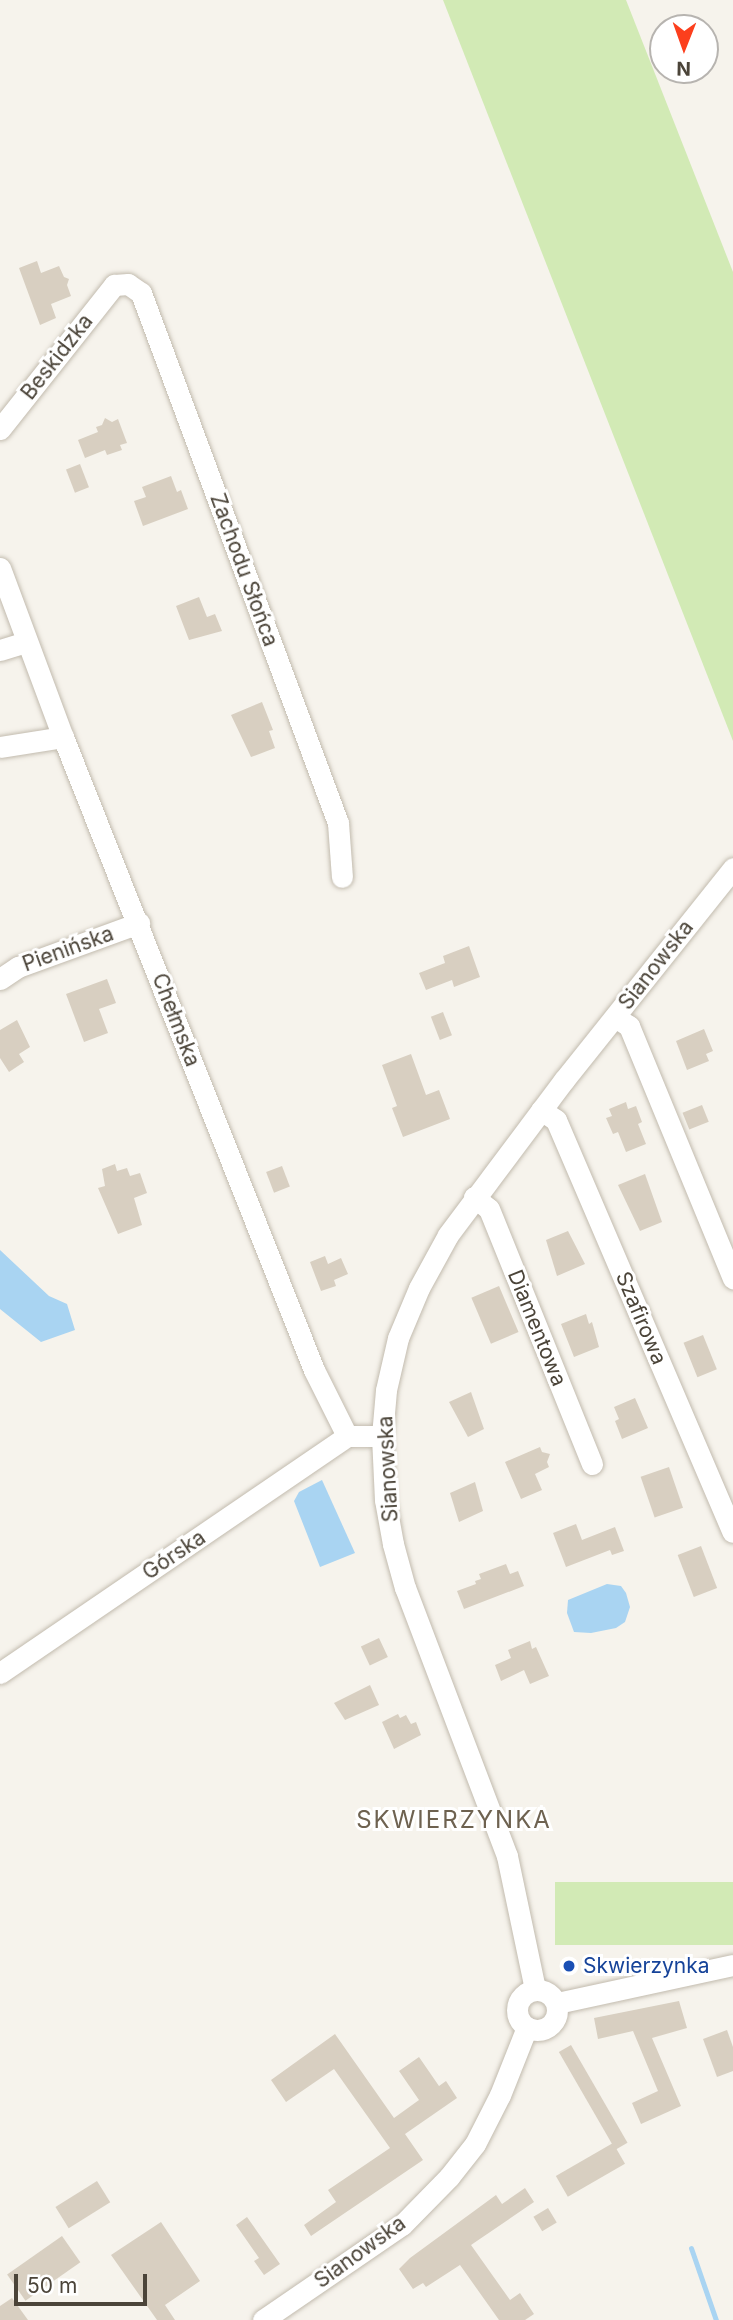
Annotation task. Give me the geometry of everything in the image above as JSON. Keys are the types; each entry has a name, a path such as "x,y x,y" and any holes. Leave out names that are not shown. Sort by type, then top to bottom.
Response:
{"street":[{"name":"Zachodu Słońca","path":"114,285 128,284 141,293 338,823 342,877"},
{"name":"Beskidzka","path":"0,429 114,285"},
{"name":"Chełmska","path":"0,568 63,737 314,1370 347,1436"},
{"path":"0,650 27,642"},
{"path":"0,747 63,737"},
{"name":"Sianowska","path":"535,1989 507,1856 405,1588 396,1555 385,1500 382,1436 386,1390 398,1338 419,1288 448,1235 541,1110 733,868"},
{"name":"Pienińska","path":"0,979 18,967 139,923"},
{"path":"615,1017 629,1026 733,1278"},
{"name":"Szafirowa","path":"541,1110 556,1121 733,1532"},
{"name":"Diamentowa","path":"474,1197 489,1209 592,1464"},
{"path":"347,1436 382,1436"},
{"name":"Górska","path":"0,1673 347,1436"},
{"path":"557,2003 733,1965"},
{"path":"535,1989 549,1993 557,2003 556,2017 548,2028 527,2027 520,2019 517,2007 523,1996 535,1989"},
{"name":"Sianowska","path":"263,2320 402,2225 449,2176 475,2144 500,2095 527,2027"}],"green space":[{"path":"443,0 626,0 649,58 649,84 659,84 733,272 733,741"},
{"path":"555,1882 733,1882 733,1945 555,1945"}],"water":[{"path":"0,1250 49,1296 67,1304 75,1330 41,1342 0,1309"},
{"path":"322,1480 355,1553 320,1567 294,1501 299,1492"},
{"path":"607,1584 621,1586 626,1593 630,1607 625,1622 616,1628 591,1633 574,1632 567,1613 568,1600"}],"building":[{"path":"37,261 41,273 59,266 64,277 69,279 67,285 71,296 51,304 56,318 40,325 19,268"},
{"path":"105,418 112,422 118,419 127,443 120,445 122,450 107,455 105,450 85,458 78,440 98,432 96,427 102,425"},
{"path":"80,464 89,487 75,493 66,469"},
{"path":"171,476 177,492 181,490 188,509 143,526 134,501 146,497 142,487"},
{"path":"199,597 207,617 215,614 222,631 189,640 176,606"},
{"path":"262,702 273,730 269,731 275,748 251,757 231,715"},
{"path":"469,946 480,977 454,987 452,980 426,990 419,973 445,963 443,956"},
{"path":"107,979 116,1003 99,1009 108,1033 84,1042 66,994"},
{"path":"443,1012 452,1035 440,1040 431,1017"},
{"path":"17,1020 30,1047 19,1054 24,1062 9,1072 0,1058 0,1030"},
{"path":"704,1029 713,1051 706,1054 709,1061 687,1070 676,1041"},
{"path":"411,1054 426,1095 439,1090 450,1119 403,1137 392,1108 397,1106 382,1065"},
{"path":"626,1102 628,1109 636,1106 642,1122 638,1124 646,1144 626,1152 618,1132 613,1134 606,1118 612,1116 609,1109"},
{"path":"702,1105 709,1122 689,1130 683,1113"},
{"path":"115,1164 117,1171 127,1168 130,1176 140,1173 147,1193 134,1198 142,1225 118,1234 98,1188 105,1186 102,1169"},
{"path":"282,1166 290,1187 274,1193 266,1172"},
{"path":"645,1174 662,1222 640,1231 618,1185"},
{"path":"568,1231 585,1264 557,1276 546,1240"},
{"path":"325,1256 328,1264 341,1258 348,1274 334,1280 336,1286 321,1291 310,1262"},
{"path":"499,1286 519,1332 491,1344 471,1298"},
{"path":"586,1314 589,1324 592,1322 599,1347 574,1357 561,1324"},
{"path":"703,1335 717,1369 697,1377 684,1343"},
{"path":"471,1392 484,1429 468,1437 449,1402"},
{"path":"635,1398 648,1428 622,1439 615,1421 619,1419 614,1407"},
{"path":"540,1447 542,1452 550,1454 547,1462 549,1467 535,1474 542,1490 521,1499 505,1462"},
{"path":"669,1467 683,1508 655,1517 641,1477"},
{"path":"475,1482 483,1511 459,1522 450,1493"},
{"path":"576,1524 582,1540 615,1527 624,1551 612,1555 610,1550 566,1567 553,1533"},
{"path":"701,1546 717,1588 694,1597 678,1555"},
{"path":"506,1564 510,1574 518,1571 524,1586 464,1609 457,1591 476,1584 475,1581 481,1579 479,1574"},
{"path":"379,1638 388,1657 370,1665 361,1646"},
{"path":"530,1641 532,1649 536,1647 549,1676 530,1684 524,1670 501,1681 495,1665 511,1658 508,1650"},
{"path":"370,1685 379,1705 345,1720 334,1703"},
{"path":"398,1714 400,1718 406,1715 411,1724 416,1722 421,1735 394,1749 382,1722"},
{"path":"679,2001 687,2028 652,2038 681,2106 641,2124 632,2103 658,2091 633,2031 598,2039 594,2018"},
{"path":"727,2030 733,2047 733,2071 717,2077 703,2039"},
{"path":"335,2034 394,2118 419,2100 399,2071 419,2057 439,2086 446,2081 457,2098 405,2134 423,2160 311,2236 304,2225 336,2202 328,2190 390,2148 334,2069 286,2102 271,2080"},
{"path":"571,2045 627,2143 615,2150 559,2052"},
{"path":"613,2143 625,2164 568,2197 556,2176"},
{"path":"97,2181 110,2202 69,2228 55,2207"},
{"path":"525,2188 534,2202 471,2245 510,2300 520,2293 534,2314 525,2320 499,2320 460,2265 426,2287 423,2283 413,2289 399,2269 410,2258 496,2195 502,2204"},
{"path":"548,2208 557,2223 542,2231 533,2217"},
{"path":"247,2217 280,2264 264,2275 254,2261 259,2258 236,2225"},
{"path":"161,2222 200,2281 165,2305 175,2320 157,2320 111,2255"},
{"path":"62,2236 80,2262 25,2301 7,2274"},
{"path":"12,2298 28,2320 0,2320 0,2306"}],"waterway":[{"path":"691,2248 716,2320"}],"place":[{"name":"Skwierzynka","path":"569,1966"}],"district":[{"name":"SKWIERZYNKA","path":"454,1820"}]}
